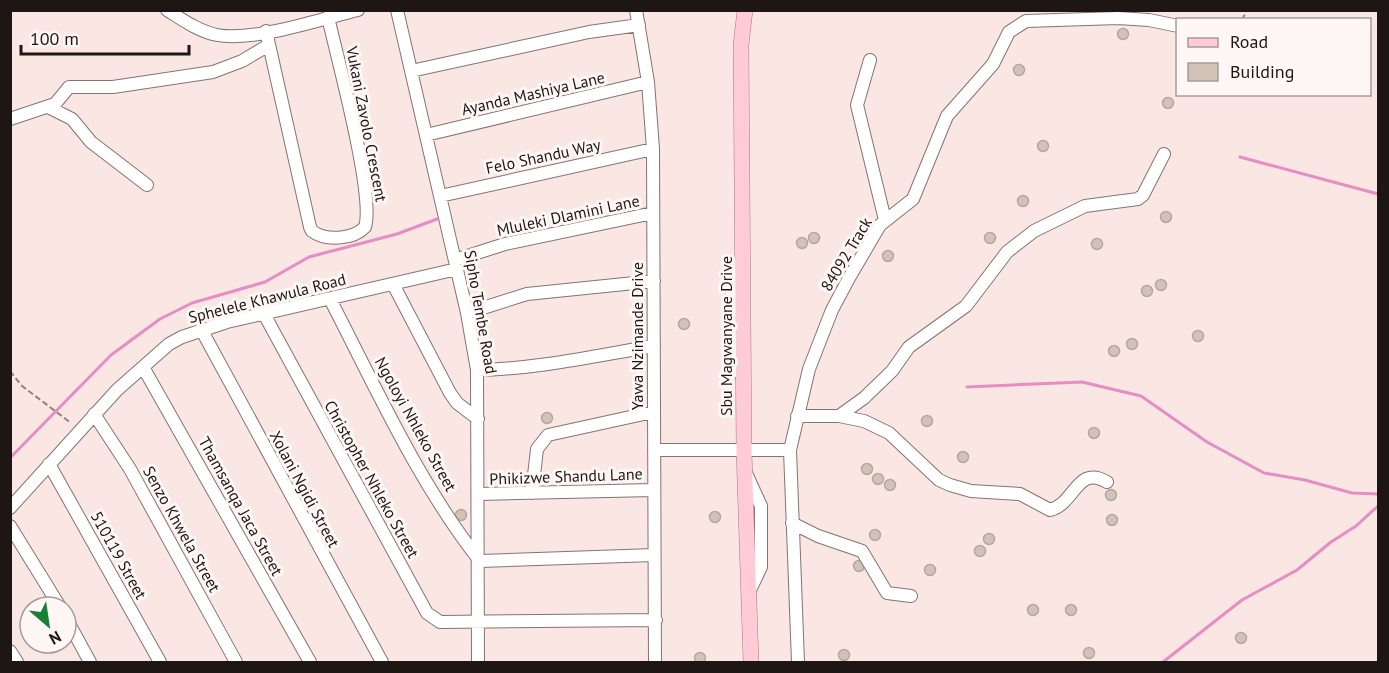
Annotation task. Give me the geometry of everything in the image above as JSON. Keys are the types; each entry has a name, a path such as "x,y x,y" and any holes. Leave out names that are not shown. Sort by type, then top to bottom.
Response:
{"main road":[{"name":"Sbu Magwanyane Drive","path":"745,10 741,45 744,451 751,663"}],"street":[{"path":"170,11 192,26 216,35 239,36 266,32 358,10"},
{"name":"Sipho Tembe Road","path":"397,10 467,313 477,370 480,561 477,621 478,663"},
{"name":"Yawa Nzimande Drive","path":"636,10 648,82 653,149 653,490 656,663"},
{"name":"Vukani Zavolo Crescent","path":"266,32 312,231 322,236 346,237 361,232 365,228 368,211 356,140 328,17"},
{"name":"84092 Track","path":"798,663 790,450 809,369 832,310 868,243 885,220 913,199 947,116 987,73 1003,39 1015,26 1026,21 1127,18 1176,26"},
{"path":"411,71 589,32 639,25"},
{"path":"10,119 48,107 60,100 69,87 113,87 213,72 242,61 269,45"},
{"path":"870,60 857,105 885,220"},
{"name":"Ayanda Mashiya Lane","path":"426,135 648,82"},
{"path":"48,107 66,114 91,142 147,185"},
{"name":"Felo Shandu Way","path":"440,196 653,149"},
{"path":"839,416 875,388 909,347 966,306 1007,252 1020,240 1055,219 1085,206 1138,199 1143,195 1164,154"},
{"name":"Mluleki Dlamini Lane","path":"456,264 505,244 653,213"},
{"name":"Sphelele Khawula Road","path":"10,508 94,414 169,345 201,329 393,284 456,264"},
{"path":"467,313 527,294 654,281"},
{"path":"393,284 450,393 457,403 478,419"},
{"name":"Ngoloyi Nhleko Street","path":"330,299 429,484 453,525 480,561"},
{"name":"Christopher Nhleko Street","path":"264,314 427,613 440,622 656,620"},
{"name":"Xolani Ngidi Street","path":"201,329 382,663"},
{"path":"477,370 514,370 559,364 654,346"},
{"name":"Thamsanqa Jaca Street","path":"143,367 310,663"},
{"path":"532,493 537,449 548,435 601,421 653,412"},
{"name":"Senzo Khwela Street","path":"94,414 142,490 236,663"},
{"path":"797,416 839,416 864,421 880,428 939,480 958,488 1020,494 1050,510 1057,508 1086,478 1092,476 1107,482"},
{"path":"654,450 790,450"},
{"name":"510119 Street","path":"49,464 160,663"},
{"name":"Phikizwe Shandu Lane","path":"479,494 653,490"},
{"path":"792,524 818,536 862,551 887,593 911,596"},
{"path":"10,526 53,595"},
{"path":"480,561 654,555"},
{"path":"78,640 90,663"},
{"path":"10,651 17,663"}],"path":[{"path":"10,371 22,386 67,418"}],"building":[{"path":"1123,28 1129,34 1123,40 1117,34"},
{"path":"1019,64 1025,70 1019,76 1013,70"},
{"path":"1168,97 1174,103 1168,109 1162,103"},
{"path":"1043,140 1049,146 1043,152 1037,146"},
{"path":"1023,195 1029,201 1023,207 1017,201"},
{"path":"1166,211 1172,217 1166,223 1160,217"},
{"path":"814,232 820,238 814,244 808,238"},
{"path":"990,232 996,238 990,244 984,238"},
{"path":"802,237 808,243 802,249 796,243"},
{"path":"1097,238 1103,244 1097,250 1091,244"},
{"path":"888,250 894,256 888,262 882,256"},
{"path":"1161,279 1167,285 1161,291 1155,285"},
{"path":"1147,285 1153,291 1147,297 1141,291"},
{"path":"684,318 690,324 684,330 678,324"},
{"path":"1198,330 1204,336 1198,342 1192,336"},
{"path":"1132,338 1138,344 1132,350 1126,344"},
{"path":"1114,345 1120,351 1114,357 1108,351"},
{"path":"547,412 553,418 547,424 541,418"},
{"path":"927,415 933,421 927,427 921,421"},
{"path":"1094,427 1100,433 1094,439 1088,433"},
{"path":"963,451 969,457 963,463 957,457"},
{"path":"867,463 873,469 867,475 861,469"},
{"path":"878,473 884,479 878,485 872,479"},
{"path":"890,479 896,485 890,491 884,485"},
{"path":"1111,489 1117,495 1111,501 1105,495"},
{"path":"461,509 467,515 461,521 455,515"},
{"path":"715,511 721,517 715,523 709,517"},
{"path":"1112,514 1118,520 1112,526 1106,520"},
{"path":"875,529 881,535 875,541 869,535"},
{"path":"989,533 995,539 989,545 983,539"},
{"path":"980,545 986,551 980,557 974,551"},
{"path":"859,561 863,562 863,570 859,571 855,570 854,566 855,562"},
{"path":"930,564 936,570 930,576 924,570"},
{"path":"1033,604 1039,610 1033,616 1027,610"},
{"path":"1071,604 1077,610 1071,616 1065,610"},
{"path":"1241,632 1247,638 1241,644 1235,638"},
{"path":"1089,647 1095,653 1089,659 1083,653"},
{"path":"844,649 850,655 844,661 838,655"},
{"path":"700,652 706,658 700,664 694,658"}],"waterway":[{"path":"1240,157 1378,194"},
{"path":"10,458 111,355 160,319 192,303 265,282 309,257 397,234 437,219"},
{"path":"967,387 1082,382 1141,396 1207,442 1264,473 1305,480 1352,493 1378,494"},
{"path":"1163,662 1242,600 1297,570 1331,542 1356,526 1378,506"}]}
